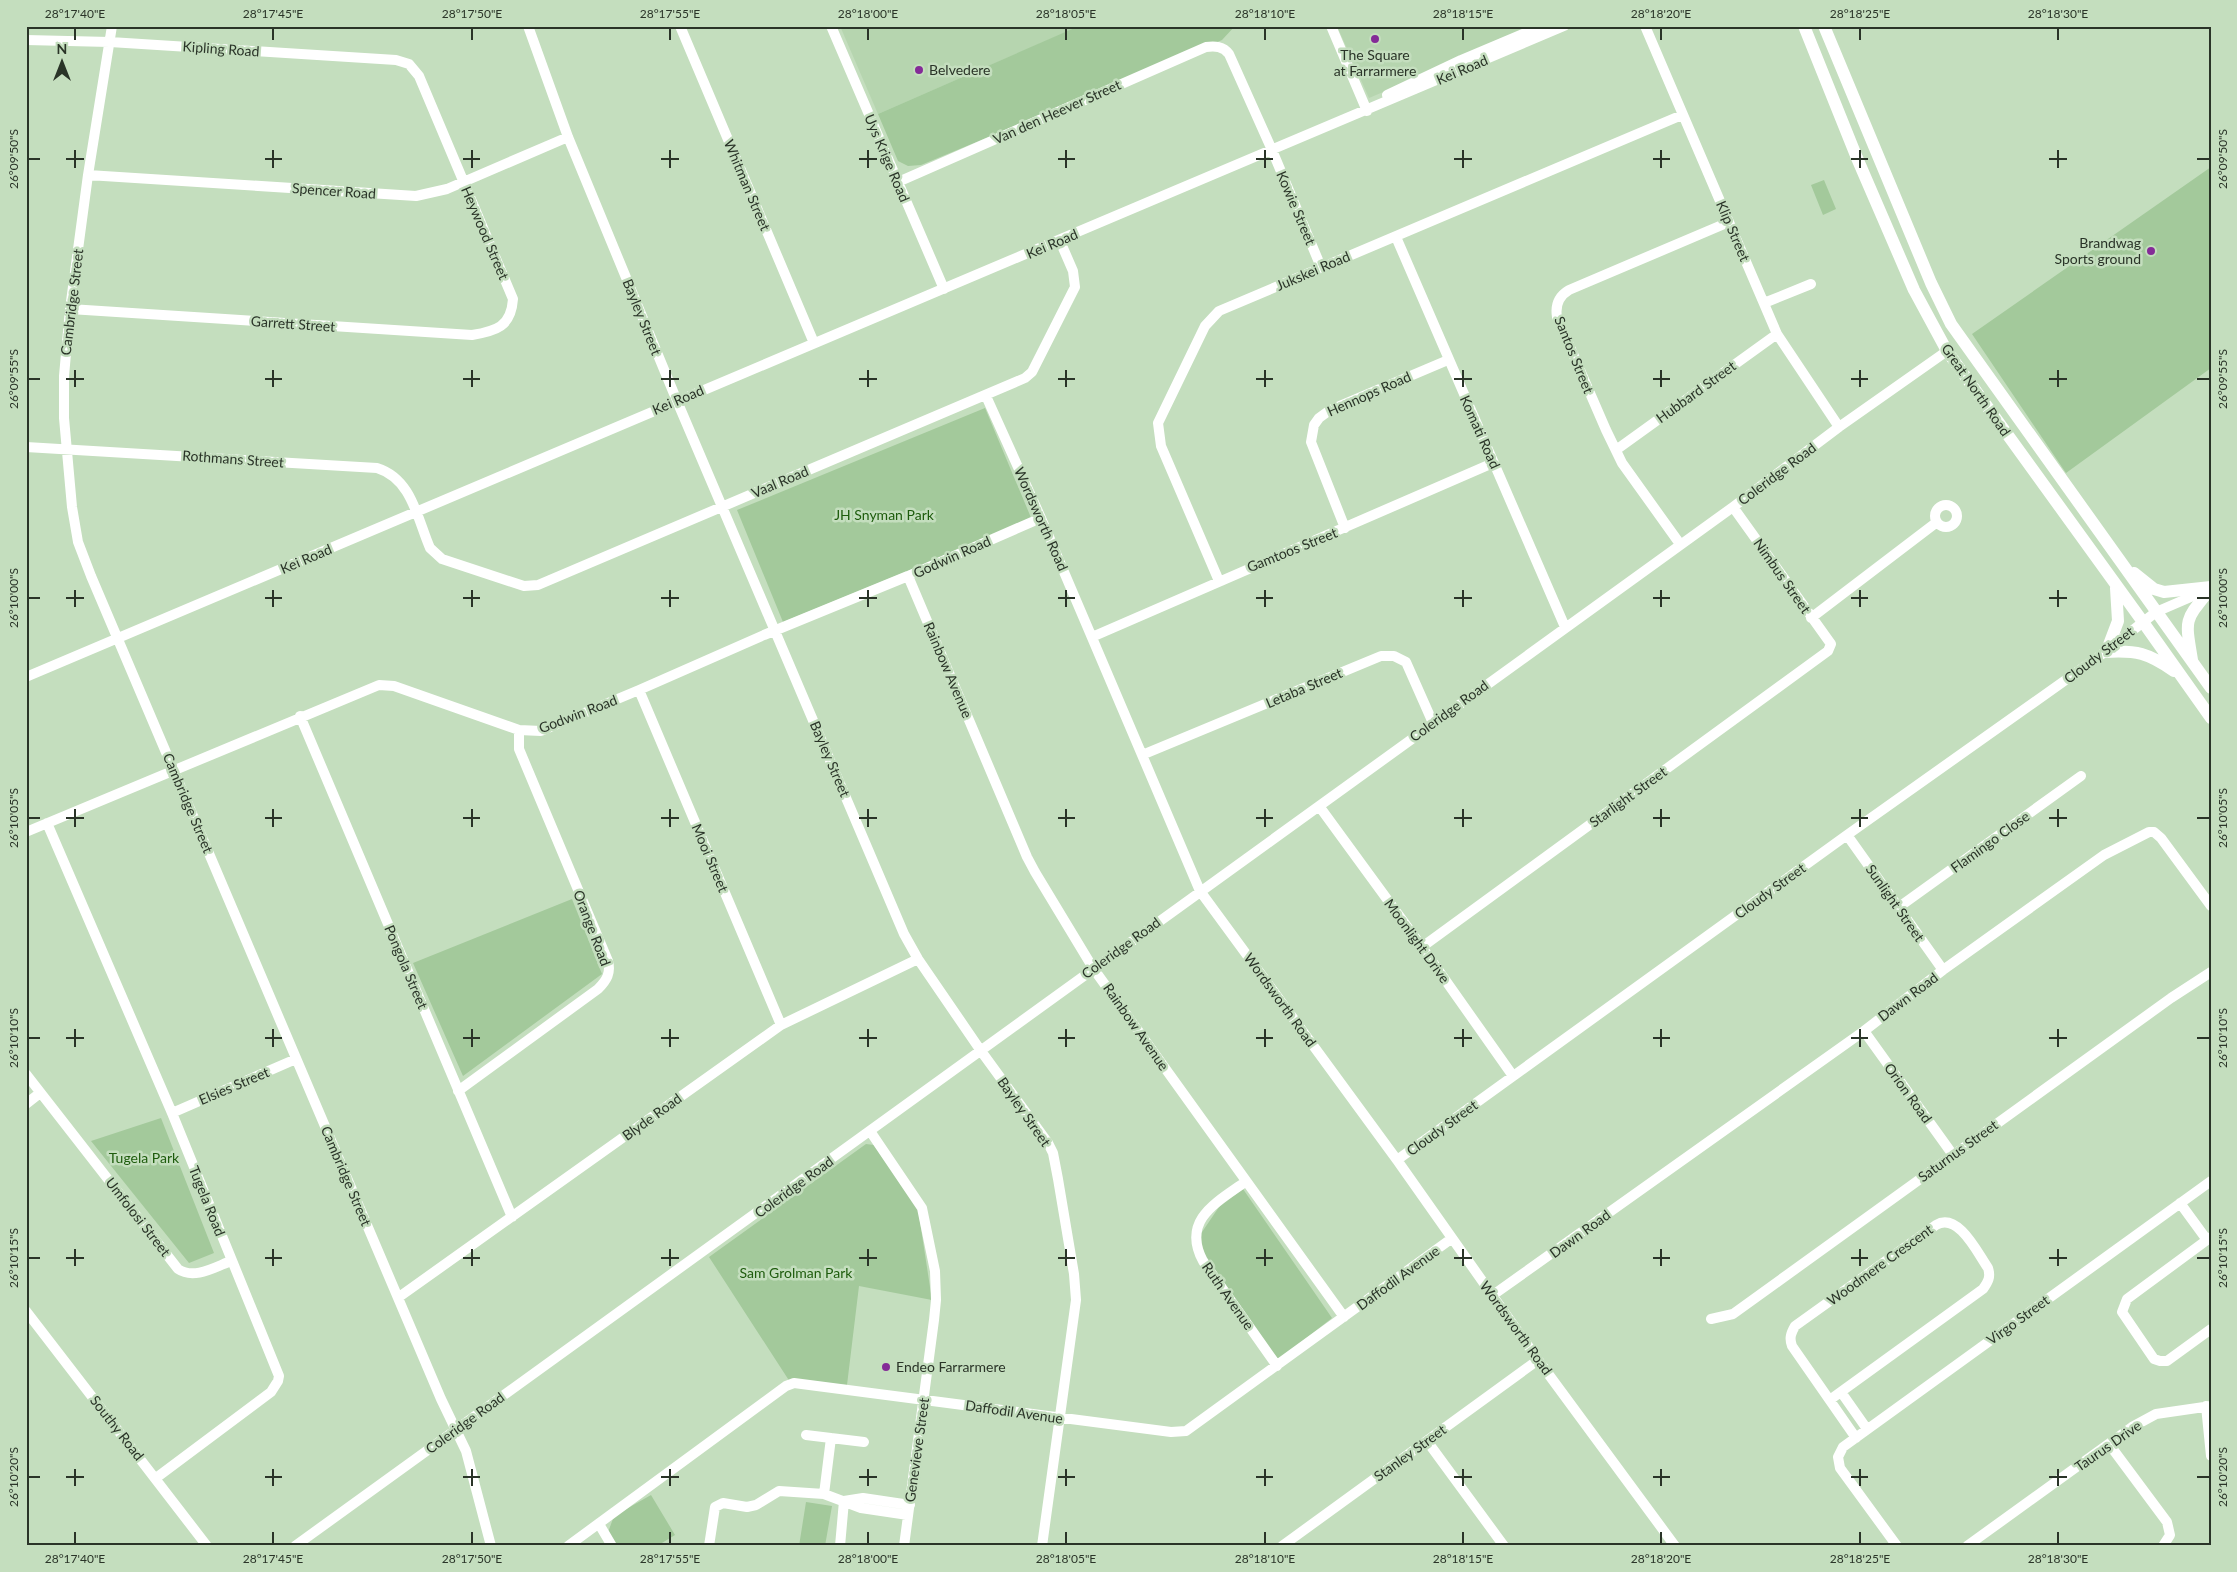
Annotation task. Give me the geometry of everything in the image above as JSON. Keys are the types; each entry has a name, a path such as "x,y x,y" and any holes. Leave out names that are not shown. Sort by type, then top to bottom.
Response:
{"main road":[{"name":"Great North Road","path":"1804,26 1857,158 1914,290 1947,351 2211,718"},
{"name":"Great North Road","path":"1824,26 1951,324 2211,688"},
{"path":"2120,562 2154,589 2164,592 2211,588"},
{"path":"2116,585 2118,621 2106,651 2140,652 2157,659 2180,676"},
{"path":"2193,663 2188,636 2188,619 2211,588"}],"street":[{"name":"Cambridge Street","path":"112,26 88,174 70,309 64,376 64,418 72,507 78,542 441,1399 466,1451 492,1546"},
{"name":"Bayley Street","path":"528,26 568,137 676,401 776,630 904,934 918,959 981,1051 1040,1131 1053,1153 1076,1287 1076,1300 1042,1546"},
{"name":"Whitman Street","path":"680,26 814,343"},
{"name":"Uys Krige Road","path":"831,26 944,289"},
{"path":"1331,26 1365,108"},
{"name":"Kei Road","path":"26,677 1272,150 1365,108 1461,60 1542,26"},
{"name":"Kei Road","path":"1365,108 1564,26"},
{"name":"Klip Street","path":"1645,26 1777,334 1839,427"},
{"name":"Kipling Road","path":"26,40 110,42 396,60 414,67"},
{"name":"Van den Heever Street","path":"898,182 1206,47 1217,46"},
{"name":"Kowie Street","path":"1217,46 1225,49 1229,54 1321,267"},
{"name":"Heywood Street","path":"414,67 511,293 512,309 510,317"},
{"name":"Jukskei Road","path":"1219,581 1161,446 1158,423 1205,326 1213,315 1321,267 1682,115"},
{"name":"Spencer Road","path":"88,174 416,196 434,193 464,183 568,137"},
{"name":"Santos Street","path":"1680,544 1632,478 1616,450 1557,317 1556,308 1558,300 1569,290 1730,222"},
{"name":"Komati Road","path":"1396,236 1565,628"},
{"name":"Vaal Road","path":"415,512 430,548 442,559 529,586 542,584 1025,378 1032,372 1075,287 1073,272 1060,241"},
{"path":"1764,303 1811,284"},
{"name":"Garrett Street","path":"70,309 472,335 499,328 510,317"},
{"name":"Hubbard Street","path":"1616,450 1777,334"},
{"name":"Coleridge Road","path":"295,1546 1680,544 1734,507 1839,427 1947,351"},
{"name":"Hennops Road","path":"1345,528 1311,442 1314,425 1319,418 1330,410 1448,360"},
{"name":"Wordsworth Road","path":"986,396 1041,518 1200,891 1397,1160 1538,1360 1675,1546"},
{"name":"Rothmans Street","path":"26,447 377,468 391,473 402,483 415,512"},
{"name":"Gamtoos Street","path":"1092,638 1493,463"},
{"name":"Nimbus Street","path":"1734,507 1831,644"},
{"name":"Godwin Road","path":"26,832 373,686 385,684 519,730 541,731 1041,518"},
{"path":"1811,618 1937,522"},
{"name":"Rainbow Avenue","path":"908,576 1027,857 1093,968 1245,1182 1344,1317"},
{"name":"Cloudy Street","path":"1397,1160 1847,835 2106,651 2156,612 2211,588"},
{"name":"Starlight Street","path":"1422,947 1818,660 1828,651 1831,644"},
{"name":"Letaba Street","path":"1142,755 1380,656 1394,656 1406,662 1433,723"},
{"name":"Mooi Street","path":"639,690 781,1025"},
{"name":"Pongola Street","path":"300,716 512,1217"},
{"name":"Orange Road","path":"458,1091 598,989 609,974 608,961 519,749 519,730"},
{"name":"Flamingo Close","path":"1898,907 2080,776"},
{"name":"Moonlight Drive","path":"1319,806 1513,1076"},
{"name":"Tugela Road","path":"47,823 172,1113 231,1261 278,1370 278,1381 271,1392 156,1478"},
{"name":"Dawn Road","path":"1493,1295 1864,1031 1943,970 2104,855 2149,832 2155,833 2161,838 2211,906"},
{"name":"Sunlight Street","path":"1847,835 1943,970"},
{"name":"Blyde Road","path":"399,1297 781,1025 918,959"},
{"name":"Saturnus Street","path":"1711,1319 1733,1314 2206,974"},
{"name":"Orion Road","path":"1864,1031 1953,1155"},
{"name":"Elsies Street","path":"172,1113 296,1059"},
{"name":"Umfolosi Street","path":"26,1074 178,1269 188,1274 195,1274 231,1261"},
{"path":"26,1104 40,1093"},
{"name":"Genevieve Street","path":"870,1131 920,1202 934,1271 936,1300 904,1546"},
{"name":"Virgo Street","path":"1898,1546 1840,1468 1838,1463 1839,1452 1867,1429 2211,1181"},
{"name":"Ruth Avenue","path":"1245,1182 1204,1214 1198,1227 1196,1244 1202,1261 1277,1366"},
{"path":"2180,1203 2209,1239 2127,1299 2122,1312 2154,1359 2160,1362 2167,1361 2211,1329"},
{"name":"Woodmere Crescent","path":"1830,1399 1983,1289 1987,1284 1990,1276 1988,1268 1956,1225 1945,1221 1936,1225 1795,1326 1789,1338 1792,1346 1856,1438"},
{"name":"Daffodil Avenue","path":"568,1546 778,1392 794,1383 1059,1418 1182,1432 1196,1425 1451,1239"},
{"name":"Southy Road","path":"26,1311 207,1546"},
{"name":"Stanley Street","path":"1282,1546 1538,1360"},
{"path":"1840,1392 1867,1429"},
{"path":"2208,1406 2210,1455"},
{"name":"Taurus Drive","path":"1967,1546 2132,1427 2156,1414 2208,1406"},
{"path":"806,1435 864,1442"},
{"path":"824,1494 831,1438"},
{"path":"1427,1441 1504,1546"},
{"path":"2109,1444 2167,1522 2170,1535 2163,1546"},
{"path":"709,1546 713,1512 720,1504 747,1507 756,1505 779,1491 824,1494 861,1508 909,1510"},
{"path":"840,1546 844,1501"},
{"path":"599,1524 612,1546"}],"shaded area":[{"name":"Belvedere","path":"840,26 1080,26 878,114"},
{"name":"The Square at Farrarmere","path":"1337,26 1539,26 1369,98"}],"green space":[{"path":"1079,26 1235,26 1222,40 921,165 908,166 898,161 878,114"},
{"name":"Brandwag Sports ground","path":"2211,167 2211,368 2066,473 1972,334"},
{"path":"1824,180 1836,209 1823,215 1811,185"},
{"name":"JH Snyman Park","path":"985,408 1032,520 783,622 737,510"},
{"path":"572,899 602,974 463,1076 413,963"},
{"name":"Tugela Park","path":"161,1118 214,1253 189,1263 91,1141"},
{"name":"Sam Grolman Park","path":"866,1144 874,1145 918,1209 932,1300 859,1286 847,1385 790,1382 709,1257"},
{"path":"1243,1189 1332,1318 1277,1361 1205,1262 1200,1235 1219,1207"},
{"path":"651,1495 675,1535 657,1546 614,1546 607,1535 614,1516"},
{"path":"806,1502 832,1506 825,1546 799,1546"}],"place":[{"name":"The Square at Farrarmere","path":"1375,39"},
{"name":"Belvedere","path":"919,70"},
{"name":"Brandwag Sports ground","path":"2151,251"},
{"name":"Endeo Farrarmere","path":"886,1367"}]}
